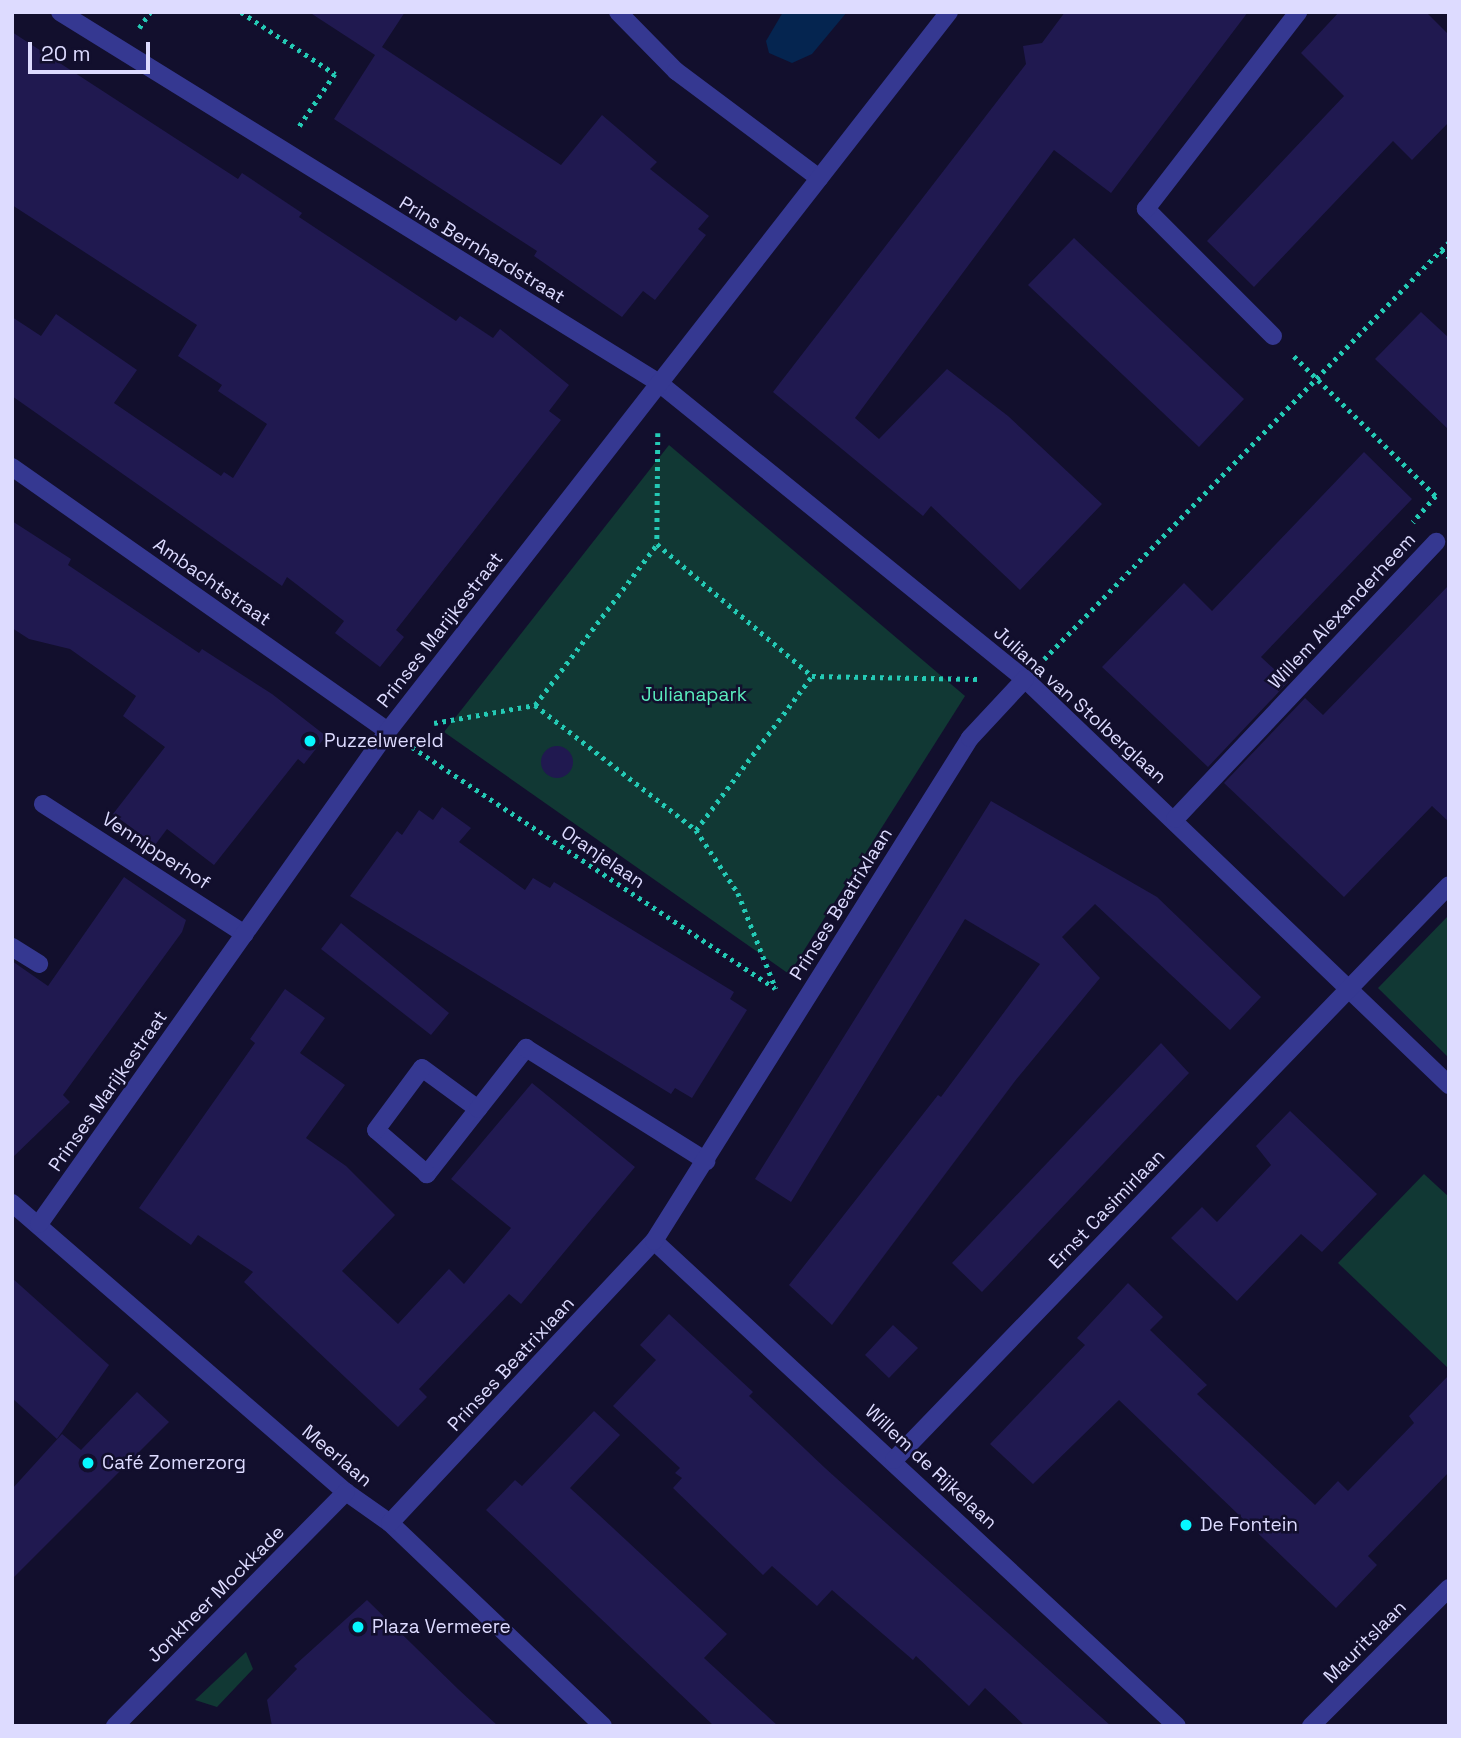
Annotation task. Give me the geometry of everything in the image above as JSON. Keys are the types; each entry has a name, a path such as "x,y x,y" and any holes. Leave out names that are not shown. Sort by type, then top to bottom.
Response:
{"street":[{"name":"Prins Bernhardstraat","path":"60,12 282,153 659,383"},
{"path":"618,12 676,71 819,178"},
{"name":"Prinses Marijkestraat","path":"39,1224 388,732 948,12"},
{"path":"1273,335 1146,209 1298,12"},
{"name":"Juliana van Stolberglaan","path":"659,383 1025,679 1175,819 1449,1085"},
{"name":"Ambachtstraat","path":"12,467 388,732"},
{"name":"Willem Alexanderheem","path":"1175,819 1436,542"},
{"name":"Prinses Beatrixlaan","path":"390,1523 654,1241 970,738 1025,679"},
{"name":"Vennipperhof","path":"44,804 245,934"},
{"name":"Ernst Casimirlaan","path":"894,1460 1449,885"},
{"path":"12,947 39,964"},
{"path":"478,1110 422,1068 376,1130 427,1174 478,1110 526,1048 706,1161"},
{"name":"Meerlaan","path":"12,1203 346,1492 390,1523 603,1726"},
{"name":"Willem de Rijkelaan","path":"654,1241 894,1460 1177,1726"},
{"name":"Jonkheer Mockkade","path":"115,1726 346,1492"},
{"name":"Mauritslaan","path":"1311,1726 1449,1588"}],"path":[{"path":"241,12 335,74 282,153"},
{"path":"656,544 811,676 1025,679 1449,242"},
{"path":"1441,250 1449,257"},
{"name":"Willem Alexanderheem","path":"1273,335 1436,496 1411,520 1436,542"},
{"path":"388,732 535,705 656,544 659,383"},
{"path":"696,830 811,676"},
{"path":"535,705 696,830 738,893 776,989"},
{"name":"Oranjelaan","path":"388,732 802,1006"}],"green space":[{"name":"Julianapark","path":"669,445 965,696 789,974 444,732"},
{"path":"1449,915 1449,1058 1378,988"},
{"path":"1424,1174 1449,1197 1449,1369 1338,1263"},
{"path":"246,1652 253,1669 217,1707 195,1700"}],"water":[{"path":"783,12 847,12 812,54 792,63 769,53 766,41"}],"building":[{"path":"309,12 405,12 382,47 561,165 602,115 657,162 650,169 709,216 698,229 706,235 655,300 643,291 622,317 534,256 537,251 334,119 375,55"},
{"path":"1065,12 1248,12 1111,193 1054,150 855,418 879,439 947,369 1008,416 1102,504 1020,590 931,506 923,516 773,392 1026,64 1023,46 1042,43"},
{"path":"1339,12 1426,12 1449,35 1449,122 1412,160 1393,141 1254,287 1207,241 1344,96 1301,53"},
{"path":"12,32 238,179 242,173 302,213 299,217 456,321 460,316 493,338 500,329 569,385 549,411 561,420 396,630 404,637 380,667 335,633 344,621 287,577 282,586 12,396 12,317 41,336 56,314 137,370 114,403 221,476 224,472 233,478 267,424 218,391 222,385 178,356 197,325 12,205"},
{"path":"1074,238 1244,399 1199,447 1028,285"},
{"path":"1421,312 1449,338 1449,430 1375,359"},
{"path":"1364,452 1412,499 1261,657 1288,682 1208,767 1102,667 1184,583 1212,611"},
{"path":"12,521 71,559 68,565 199,653 202,649 272,694 326,736 304,764 298,759 214,865 167,829 155,845 113,814 165,747 123,716 136,696 70,649 29,639 12,628"},
{"path":"1449,585 1449,822 1432,806 1344,897 1224,783 1305,698 1323,715"},
{"path":"557,746 569,750 573,762 569,774 557,778 545,774 541,762 545,750"},
{"path":"991,801 1157,897 1261,997 1230,1030 1095,904 1062,937 1100,978 1015,1081 832,1325 789,1285 938,1095 941,1097 1040,964 965,919 791,1202 755,1179"},
{"path":"442,807 471,828 459,842 525,890 533,878 550,888 554,882 734,992 730,999 747,1010 692,1098 675,1088 671,1094 350,896 397,831 402,835 419,810 433,820"},
{"path":"124,877 186,920 182,932 63,1095 70,1102 12,1158 12,961 48,986"},
{"path":"341,923 449,1013 431,1035 321,949"},
{"path":"285,989 325,1018 300,1053 345,1085 306,1138 346,1166 395,1215 342,1271 398,1324 449,1269 464,1284 511,1228 451,1179 532,1083 635,1167 521,1304 509,1294 419,1389 427,1397 398,1427 244,1282 253,1272 198,1235 191,1245 139,1208 255,1043 250,1039"},
{"path":"1161,1043 1189,1073 982,1292 952,1263"},
{"path":"1290,1111 1377,1194 1322,1252 1301,1234 1237,1301 1171,1238 1202,1207 1217,1222 1271,1165 1256,1146"},
{"path":"12,1278 109,1365 57,1439 12,1398"},
{"path":"1128,1283 1163,1317 1150,1330 1207,1385 1197,1394 1315,1505 1338,1481 1348,1491 1414,1423 1409,1416 1449,1375 1449,1472 1368,1556 1377,1565 1336,1608 1119,1400 1033,1484 990,1444 1085,1345 1077,1338"},
{"path":"669,1314 753,1392 749,1396 825,1468 1111,1726 1025,1726 985,1688 969,1706 916,1656 913,1660 832,1590 817,1606 772,1566 763,1575 673,1488 682,1478 675,1473 680,1468 613,1406 656,1360 640,1345"},
{"path":"893,1325 918,1348 889,1378 865,1355"},
{"path":"137,1392 169,1422 12,1579 12,1489 62,1434 81,1450"},
{"path":"594,1411 620,1435 570,1488 727,1634 704,1658 778,1726 714,1726 486,1510 515,1480 522,1486"},
{"path":"367,1600 498,1726 272,1726 267,1700 297,1669 294,1666"}],"place":[{"name":"Puzzelwereld","path":"310,741"},
{"name":"Café Zomerzorg","path":"88,1463"},
{"name":"De Fontein","path":"1186,1525"},
{"name":"Plaza Vermeere","path":"358,1627"}]}
